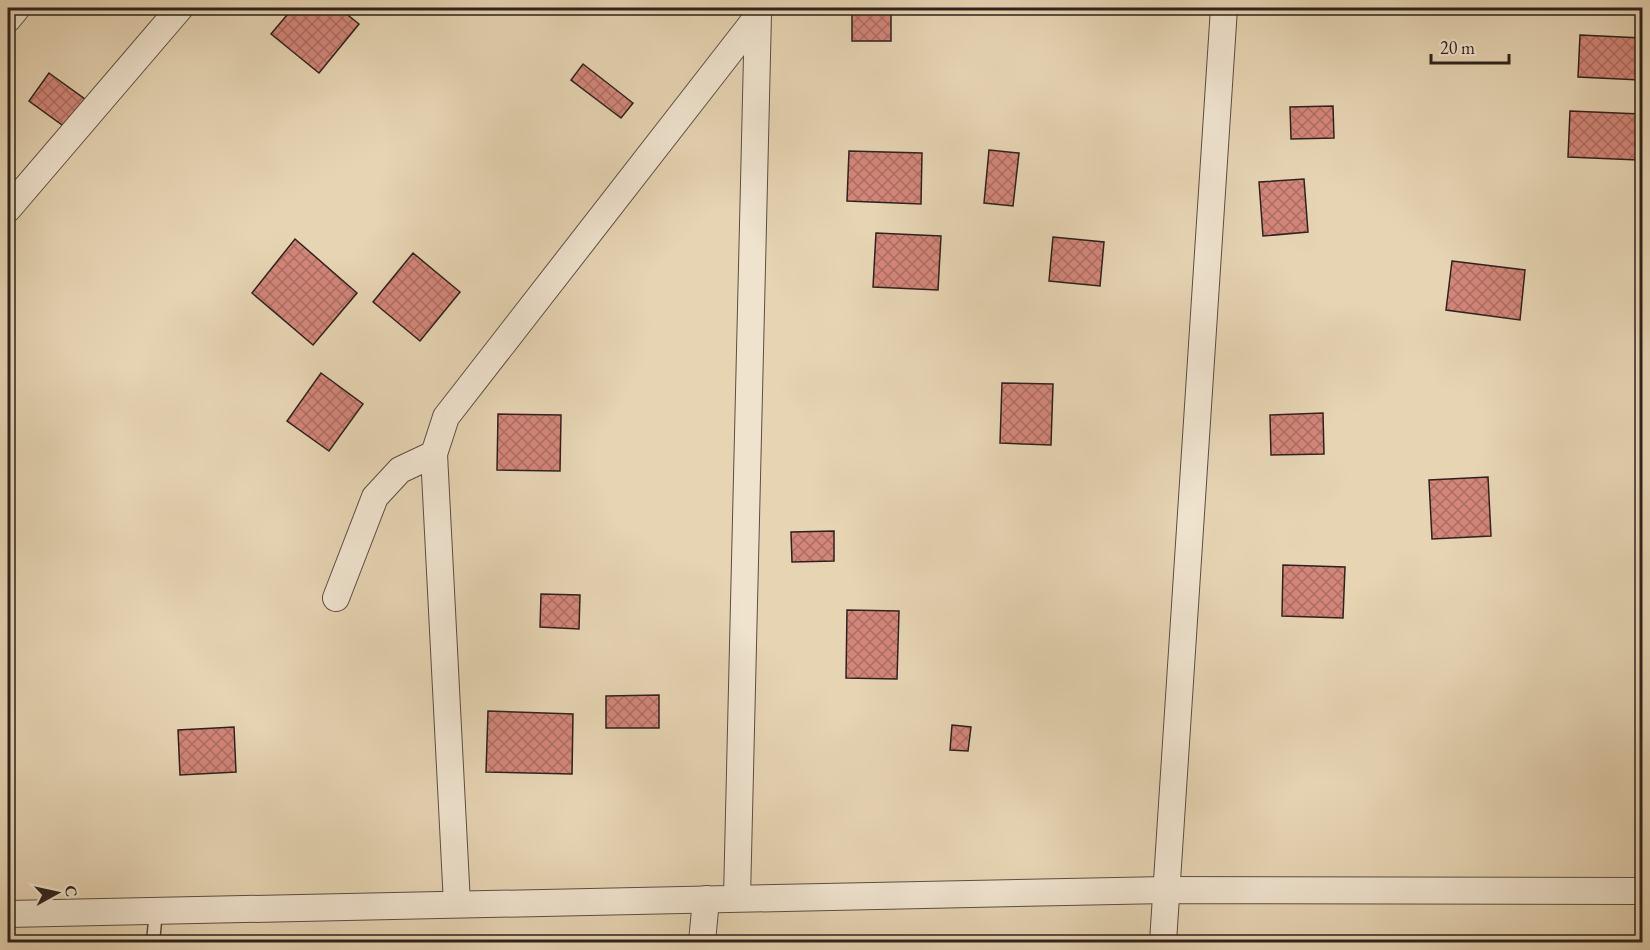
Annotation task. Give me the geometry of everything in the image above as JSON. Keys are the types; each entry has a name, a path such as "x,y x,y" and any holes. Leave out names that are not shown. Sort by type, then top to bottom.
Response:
{"street":[{"path":"8,20 17,8"},
{"path":"8,209 180,8"},
{"path":"1162,942 1224,8"},
{"path":"737,898 758,12"},
{"path":"457,904 434,454 446,417 758,12"},
{"path":"336,598 375,497 400,470 434,454"},
{"path":"8,914 1166,890 1642,891"},
{"path":"702,942 706,899"}],"lane":[{"path":"153,942 156,911"}],"building":[{"path":"293,8 339,8 359,24 319,73 271,34"},
{"path":"852,8 891,8 891,41 852,41"},
{"path":"1580,35 1642,38 1640,80 1578,77"},
{"path":"583,64 633,103 621,118 571,80"},
{"path":"49,73 89,102 69,130 29,101"},
{"path":"1333,106 1334,138 1291,139 1290,107"},
{"path":"1570,111 1640,114 1638,160 1568,157"},
{"path":"989,150 1019,153 1013,206 984,203"},
{"path":"849,151 922,153 921,204 847,201"},
{"path":"1304,179 1308,232 1263,236 1259,182"},
{"path":"876,233 941,236 938,290 873,287"},
{"path":"1053,237 1104,242 1100,286 1049,281"},
{"path":"295,239 357,293 313,345 252,293"},
{"path":"413,253 460,292 420,341 373,302"},
{"path":"1452,261 1525,270 1520,320 1446,310"},
{"path":"321,373 363,404 329,451 287,421"},
{"path":"1002,383 1053,384 1051,445 1000,443"},
{"path":"1323,413 1324,454 1271,455 1270,415"},
{"path":"498,414 561,415 560,471 497,470"},
{"path":"1488,477 1491,536 1432,539 1429,480"},
{"path":"834,531 834,561 792,562 791,532"},
{"path":"1283,565 1345,567 1343,618 1282,616"},
{"path":"541,594 580,595 579,629 540,627"},
{"path":"847,610 899,611 897,679 846,678"},
{"path":"659,695 659,728 606,728 606,696"},
{"path":"488,711 573,714 572,774 486,772"},
{"path":"952,725 971,727 968,751 950,750"},
{"path":"234,727 236,772 180,775 178,730"}]}
